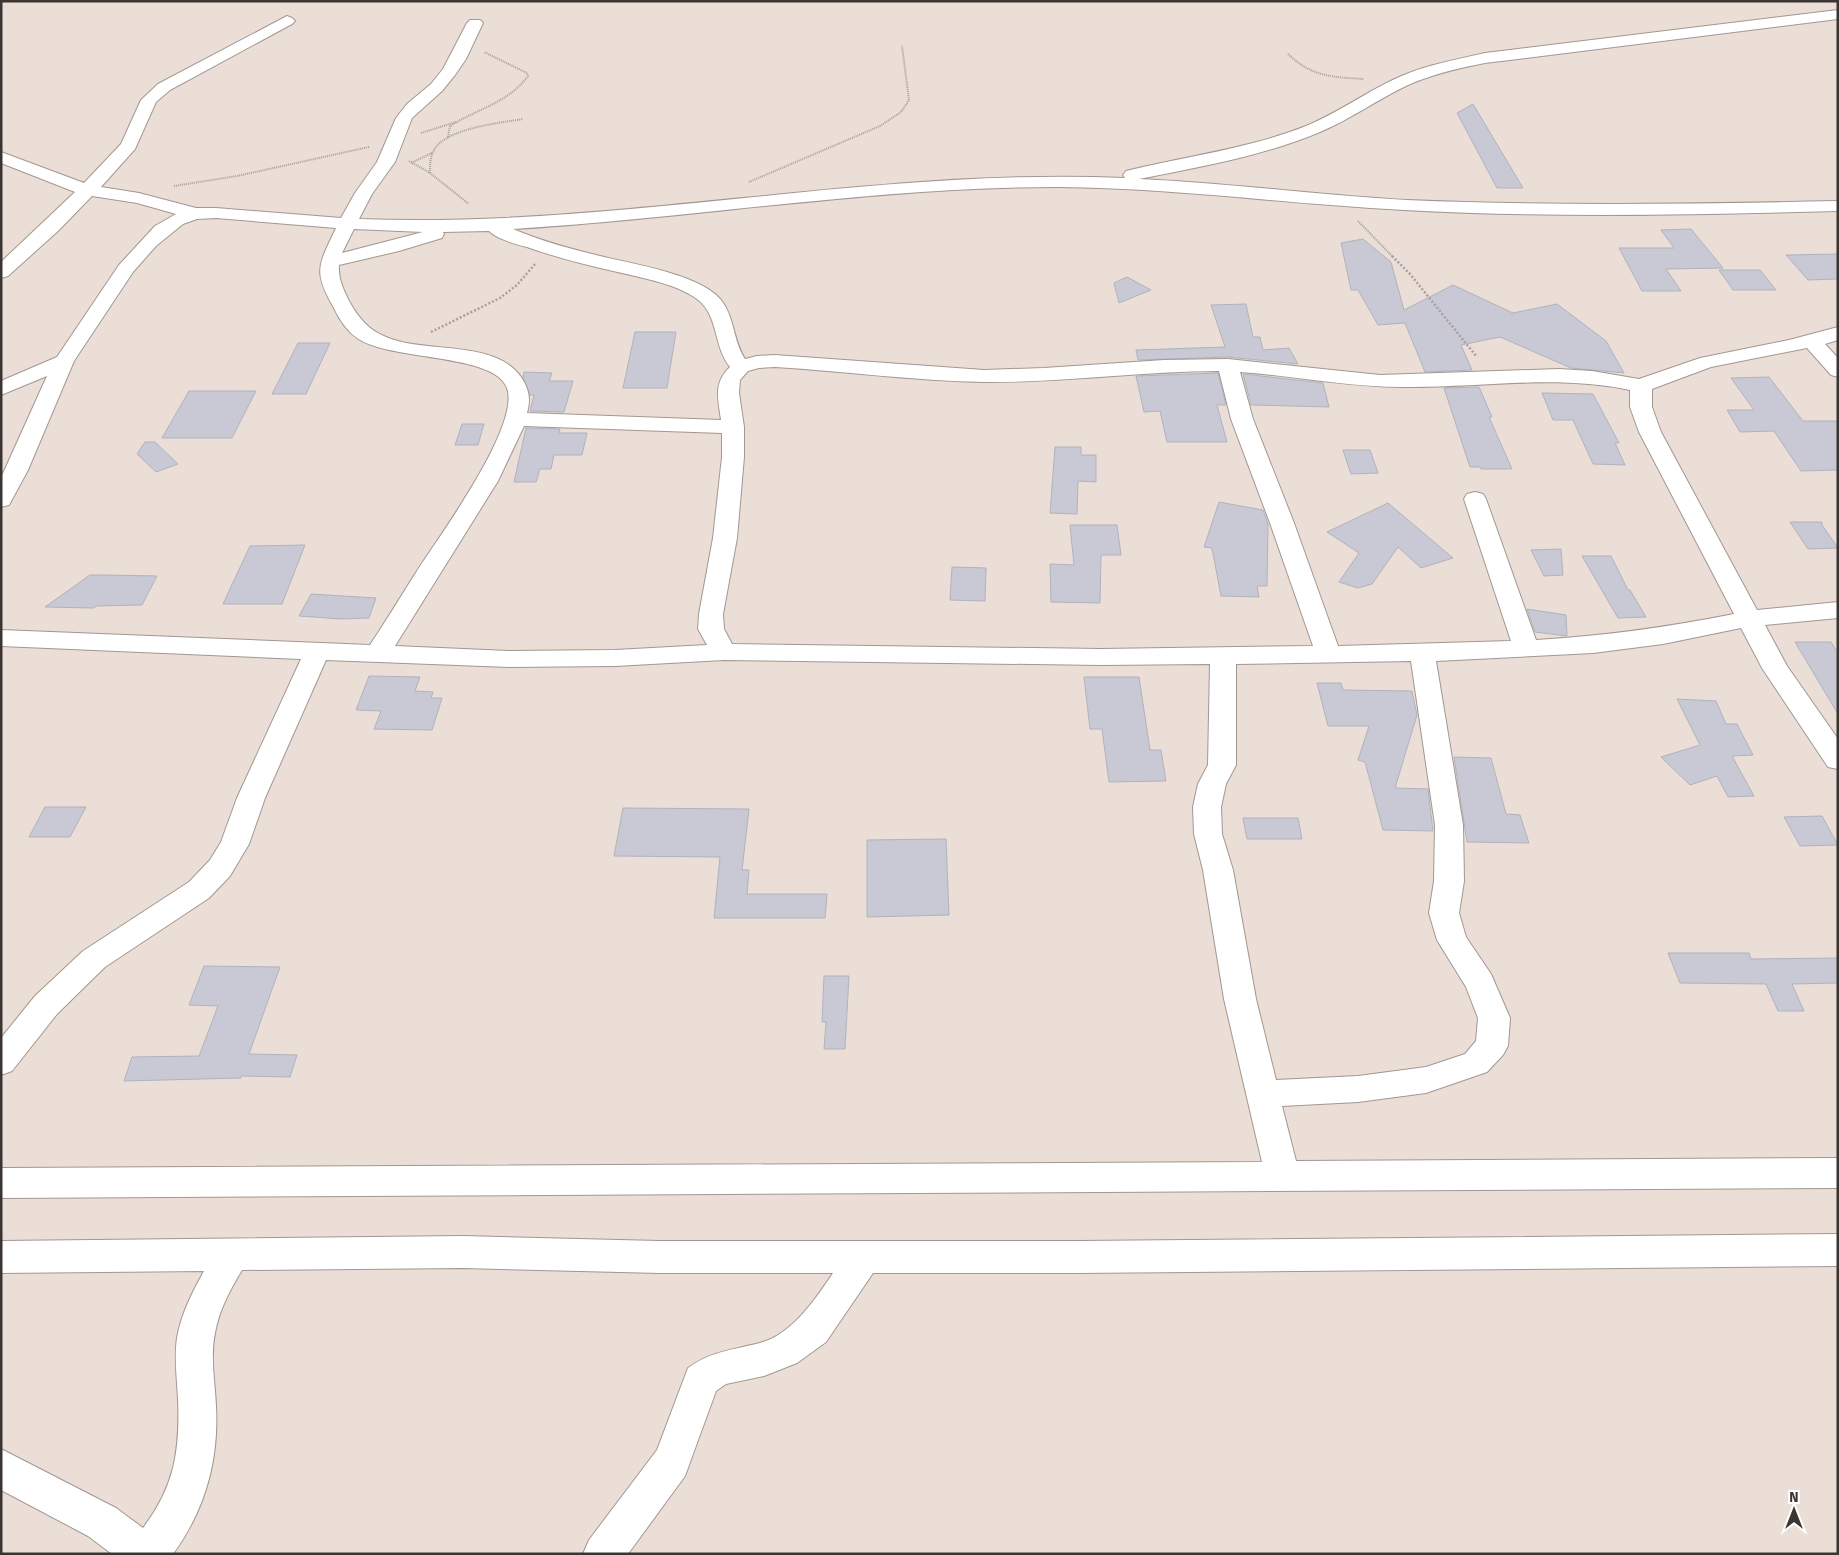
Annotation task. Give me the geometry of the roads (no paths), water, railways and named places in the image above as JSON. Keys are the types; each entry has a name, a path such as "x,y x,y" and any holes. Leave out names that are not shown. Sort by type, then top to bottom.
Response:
{"street":[{"path":"1093,183 1284,140 1315,128 1405,81 1445,66 1485,58 1838,14"},
{"path":"1,272 88,190 129,145 149,100 164,87 287,21"},
{"path":"378,653 492,470 515,419 520,401 518,388 512,377 502,369 484,361 439,351 395,346 365,335 350,319 329,278 330,261 358,203 387,161 406,114 417,102 445,79 472,30"},
{"path":"1,157 70,185 127,196 196,214"},
{"path":"1,500 18,470 64,361 107,297 149,242 177,220 196,214 216,213 347,224 490,225 904,190 1012,183 1093,183 1407,205 1576,209 1730,209 1838,206"},
{"path":"490,225 558,251 645,273 671,281 704,295 714,304 722,316 732,355 741,367"},
{"path":"330,261 400,245 456,226"},
{"path":"724,652 712,629 711,614 725,538 733,457 733,427 728,393 730,378 741,367 757,362 775,360 1002,376 1228,365 1378,381 1421,382 1584,376 1641,386 1668,374 1705,363 1813,342 1838,332"},
{"path":"1813,342 1838,370"},
{"path":"1,388 64,361"},
{"path":"1228,365 1242,419 1282,523 1328,654"},
{"path":"1641,386 1640,407 1650,432 1748,619 1775,668 1838,760"},
{"path":"515,419 733,427"},
{"path":"1475,499 1527,649"},
{"path":"1,638 509,659 615,658 724,652 845,652 1101,657 1328,654 1527,649 1593,645 1654,637 1748,619 1838,610"},
{"path":"1,1062 46,1006 94,959 199,890 220,868 235,844 254,790 317,651"},
{"path":"1262,1094 1358,1089 1426,1080 1476,1063 1492,1046 1494,1018 1480,983 1452,940 1444,913 1449,881 1449,825 1422,652"},
{"path":"1223,655 1222,765 1212,784 1207,807 1208,834 1218,870 1240,999 1282,1175"},
{"path":"1,1183 1838,1173"},
{"path":"1,1257 463,1252 659,1257 1275,1256 1838,1250"},
{"path":"1,1468 44,1493 102,1522 147,1554 177,1513 190,1482 195,1450 197,1416 194,1359 198,1327 209,1297 232,1254"},
{"path":"604,1554 671,1463 701,1380 724,1366 764,1359 784,1351 812,1330 842,1290 863,1257"}]}
